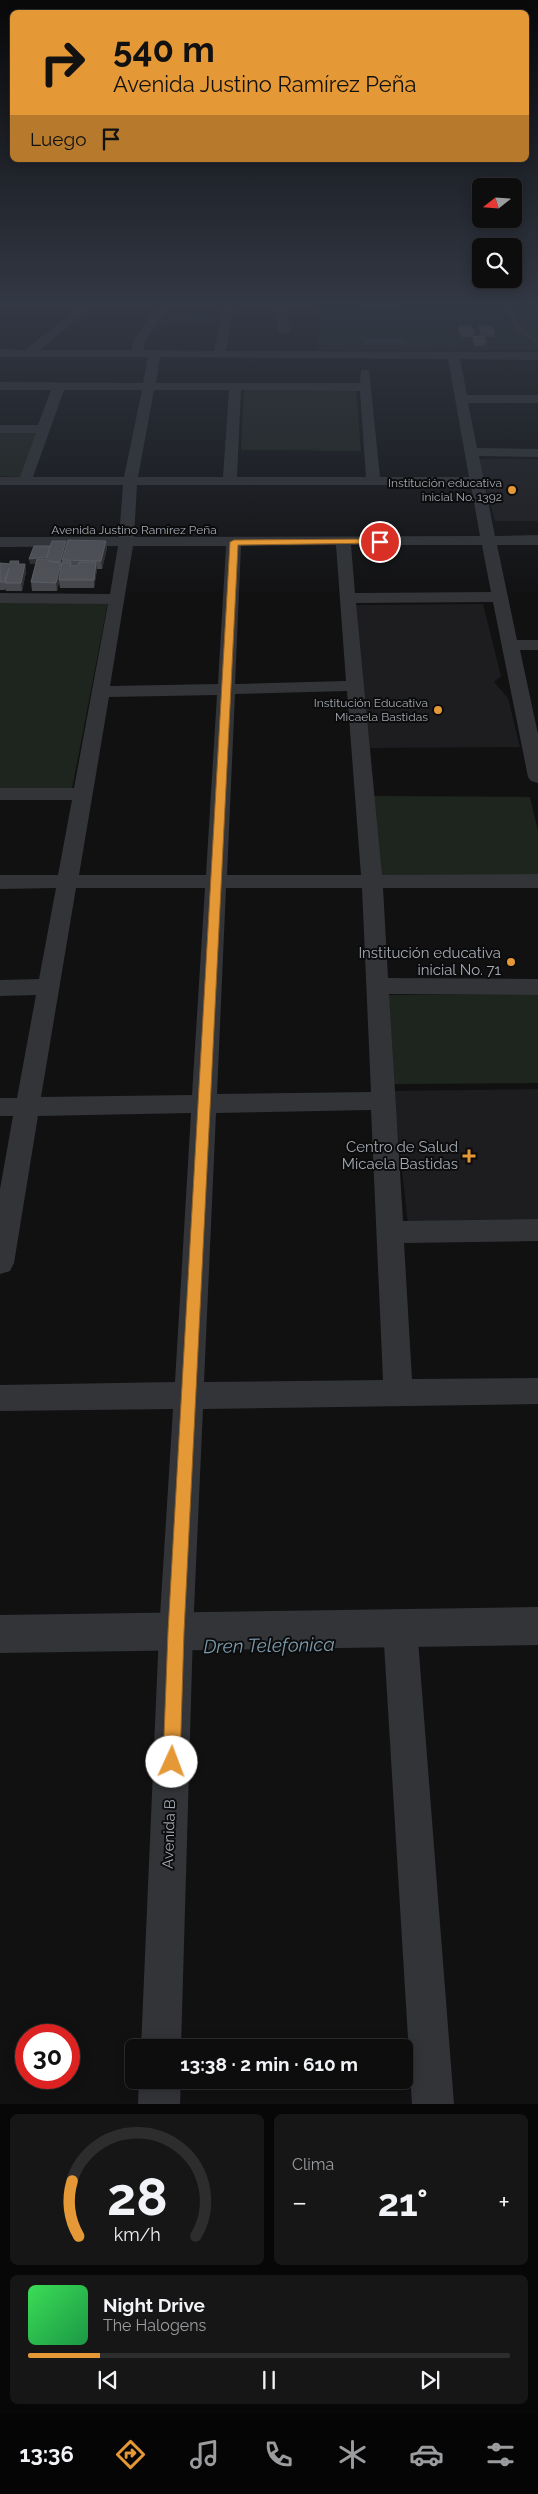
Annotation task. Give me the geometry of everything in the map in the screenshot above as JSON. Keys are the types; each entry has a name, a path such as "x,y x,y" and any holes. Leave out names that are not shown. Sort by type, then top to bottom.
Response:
{"street":[{"path":"25,481 53,401"},
{"path":"0,1263 3,1225 28,1107 117,599 126,536 130,481 147,401"},
{"path":"230,481 234,401"},
{"path":"367,401 374,481"},
{"path":"462,401 475,481 489,535 509,645 531,708 538,777"},
{"path":"0,429 43,429"},
{"path":"470,452 538,453"},
{"path":"0,481 475,481"},
{"name":"Avenida Justino Ramírez Peña","path":"0,530 234,542 343,542 489,535 538,530"},
{"name":"Avenida Justino Ramírez Peña","path":"0,542 126,536 489,535 538,540"},
{"name":"Avenida B","path":"161,2039 176,1632 228,688 234,542"},
{"path":"343,542 372,881 398,1392"},
{"path":"347,598 499,597"},
{"path":"0,598 117,599"},
{"path":"509,645 538,645"},
{"path":"101,692 354,686"},
{"path":"0,794 83,794"},
{"path":"0,882 538,881"},
{"path":"377,986 538,987"},
{"path":"0,988 49,988"},
{"path":"0,1107 205,1106 383,1101"},
{"path":"390,1232 538,1230"},
{"path":"0,1398 538,1391"},
{"path":"0,1634 538,1626"},
{"path":"400,1627 433,2104"},
{"path":"159,2104 160,2089"}],"shaded area":[{"path":"243,401 357,401 361,451 241,450"},
{"path":"0,430 39,431 22,477 0,476"},
{"name":"Institución educativa inicial No. 1392","path":"478,459 538,459 538,521 495,521"},
{"path":"0,602 108,602 72,789 0,788"},
{"path":"483,604 501,676 494,682 508,698 520,747 367,748 352,605"},
{"path":"373,796 530,797 538,831 538,876 381,875"},
{"path":"538,994 538,1083 394,1084 388,995"},
{"name":"Centro de Salud Micaela Bastidas","path":"538,1089 538,1222 408,1224 393,1091"}],"building":[{"path":"68,540 106,541 101,561 62,560"},
{"path":"52,541 66,541 60,562 48,561 61,563 56,583 31,582 37,559 46,559"},
{"path":"34,546 50,546 47,557 29,559"},
{"path":"10,561 19,561 18,564 25,564 21,583 5,583 9,568 4,582 0,582 0,563 10,564"},
{"path":"62,562 71,562 70,566 78,566 79,562 96,562 94,580 59,580"}],"place":[{"name":"Institución educativa inicial No. 1392","path":"512,490"},
{"name":"Institución Educativa Micaela Bastidas","path":"438,710"},
{"name":"Institución educativa inicial No. 71","path":"511,962"},
{"name":"Centro de Salud Micaela Bastidas","path":"469,1156"}],"route":[{"path":"172,1762 176,1632 227,708 234,542 380,542"}],"water label":[{"name":"Dren Telefonica","path":"269,1645"}]}
